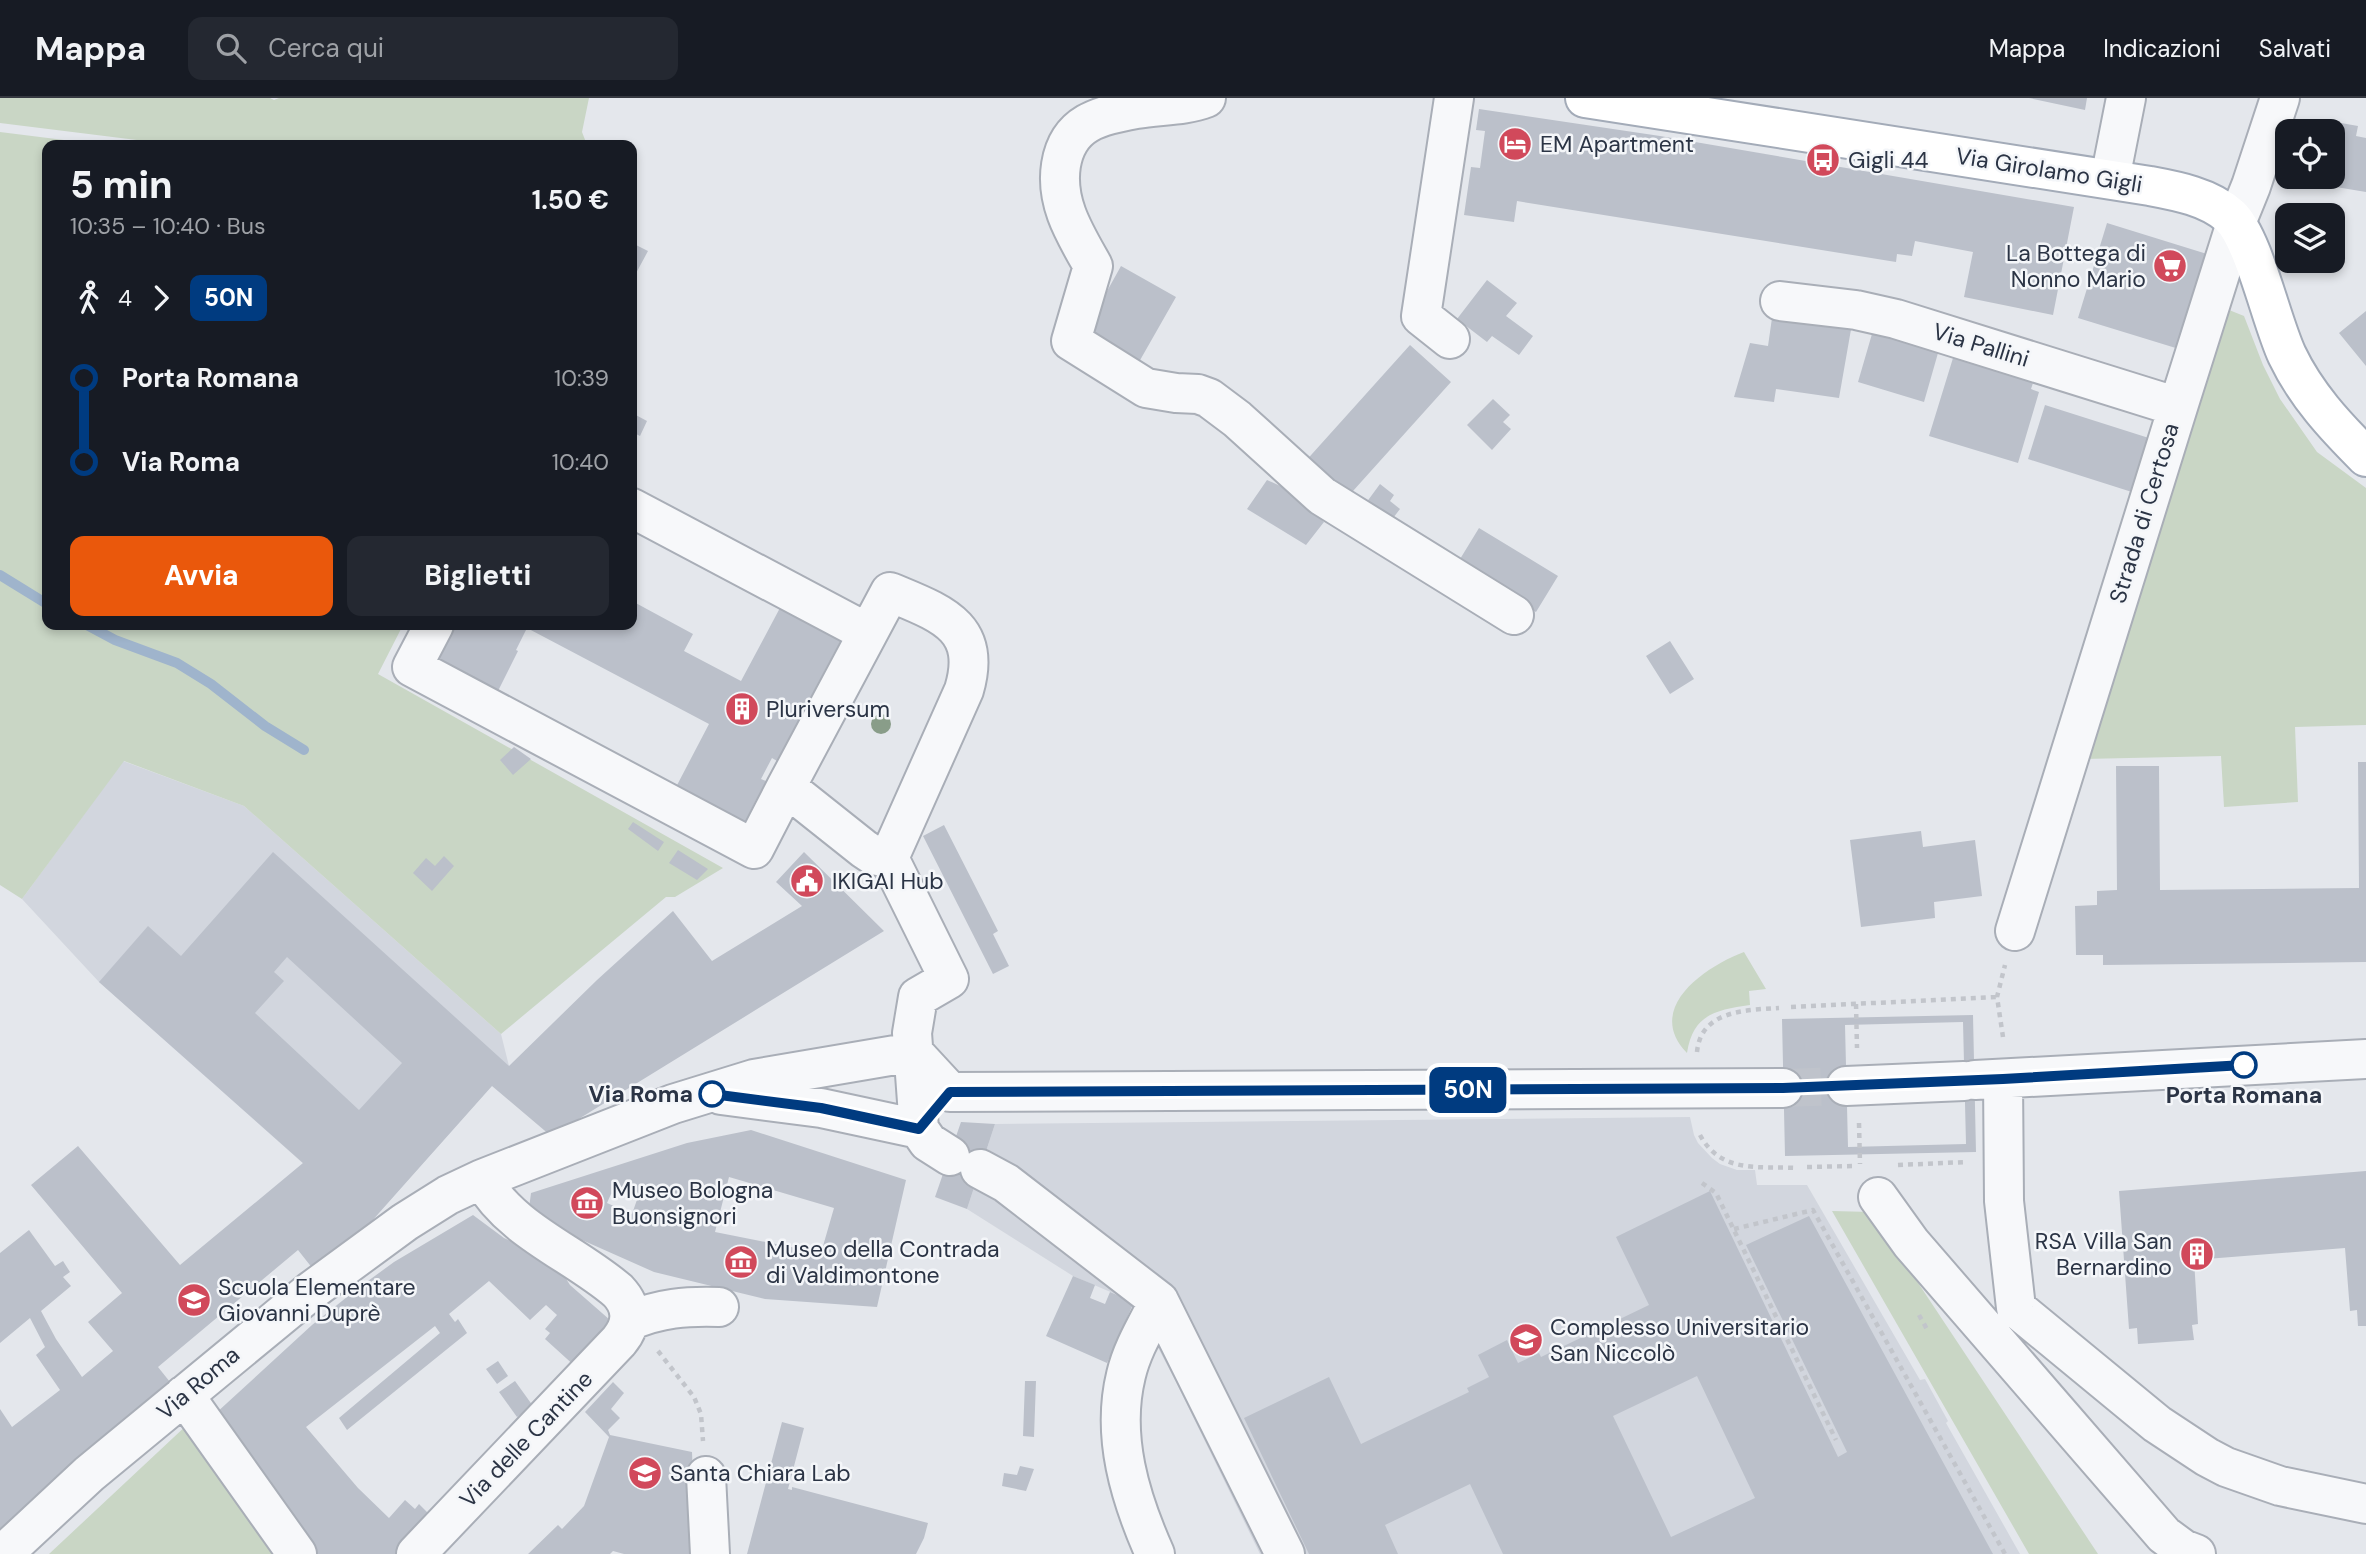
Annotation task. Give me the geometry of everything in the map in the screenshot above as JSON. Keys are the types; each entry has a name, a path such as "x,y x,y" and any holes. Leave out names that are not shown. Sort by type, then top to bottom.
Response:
{"main road":[{"name":"Via Girolamo Gigli","path":"1585,98 2110,179 2191,195 2216,206 2236,223"},
{"path":"2236,223 2279,334 2298,373 2320,408 2366,457"}],"street":[{"path":"1206,98 1104,117 1077,130 1065,145 1059,176 1060,197 1070,225 1093,266 1071,341 1146,387 1176,393 1187,392 1209,398 1237,419 1322,496 1514,615"},
{"path":"1450,339 1421,316 1454,98"},
{"path":"2110,179 2126,98"},
{"name":"Strada di Certosa","path":"2015,931 2236,223 2251,187 2280,98"},
{"name":"Via Pallini","path":"1780,301 1856,310 1896,319 2178,407"},
{"path":"637,511 868,634"},
{"path":"431,630 412,667 754,849 890,592 932,610 949,620 965,641 970,656 969,671 964,690 889,858"},
{"path":"786,788 864,849 873,855 889,858"},
{"path":"889,858 949,979 918,997 913,1021 919,1129 928,1142 1006,1183 1160,1301 1285,1554"},
{"path":"913,1052 950,1092 1783,1088"},
{"name":"Via Roma","path":"3,1554 89,1474 311,1291 422,1210 455,1191 673,1104 767,1075 913,1052"},
{"path":"1846,1086 2366,1059"},
{"path":"1980,1080 2003,1160 2004,1201 2016,1308 2157,1424 2207,1457 2226,1467 2280,1486 2366,1504"},
{"path":"919,1129 950,1092"},
{"name":"Via Roma","path":"712,1094 821,1108 919,1129"},
{"path":"1879,1176 1911,1243 2164,1535 2183,1549 2196,1554"},
{"path":"482,1179 506,1211 618,1291 629,1307 630,1321 662,1309 719,1307"},
{"path":"1155,1554 1139,1515 1126,1470 1121,1411 1130,1362 1160,1301"},
{"name":"Via delle Cantine","path":"416,1554 619,1341 630,1321"},
{"path":"184,1395 298,1554"},
{"path":"706,1476 710,1554"}],"path":[{"path":"1791,1007 1997,997 2003,1037"},
{"path":"1696,1058 1701,1034 1720,1017 1732,1013 1779,1008"},
{"path":"1700,1135 1713,1154 1724,1161 1737,1165 1797,1168"},
{"path":"1807,1167 1879,1176 2003,1160"},
{"path":"1702,1183 1716,1193 1836,1440"},
{"path":"1734,1230 1814,1210 2005,1554"},
{"path":"630,1321 694,1397 701,1414 706,1476"}],"shaded area":[{"path":"123,761 244,806 501,1034 509,1066 370,1223 99,982 22,899"},
{"name":"Complesso Universitario San Niccolò","path":"1690,1117 1698,1143 1720,1164 1737,1170 1755,1170 1757,1185 1807,1185 1920,1380 1925,1379 1948,1421 1946,1423 2020,1554 1260,1554 1134,1302 1073,1276 967,1209 995,1124"}],"green space":[{"path":"0,98 589,98 582,132 585,140 137,140 0,123"},
{"path":"0,132 64,140 42,140 42,630 400,630 378,674 723,868 675,897 666,897 501,1034 244,806 124,761 22,899 0,885"},
{"path":"2224,308 2244,316 2280,399 2317,452 2366,488 2366,725 2295,727 2298,802 2224,807 2221,756 2083,759"},
{"path":"1744,952 1766,989 1749,991 1750,1005 1708,1016 1695,1030 1687,1053 1675,1037 1672,1021 1676,1006 1684,992 1697,979"},
{"path":"1832,1211 1871,1212 2098,1554 2029,1554"},
{"path":"189,1423 280,1554 49,1554"}],"building":[{"path":"2029,98 2087,98 2085,110"},
{"path":"1479,109 1660,136 2074,207 2053,315 1964,297 1973,252 1915,241 1912,256 1897,254 1896,262 1517,201 1514,222 1464,215 1471,167 1480,168 1485,131 1476,130"},
{"path":"2345,124 2358,126 2356,136 2366,138 2366,192 2345,188"},
{"path":"2107,223 2207,254 2179,349 2078,318"},
{"path":"637,246 648,251 637,271"},
{"path":"1121,266 1176,297 1135,369 1081,338"},
{"path":"1487,280 1517,303 1506,316 1533,336 1519,355 1492,336 1487,342 1457,319"},
{"path":"1773,311 1853,318 1839,398 1776,389 1774,402 1734,397 1750,343 1768,346"},
{"path":"2366,311 2366,366 2339,333"},
{"path":"1874,327 1940,346 1924,402 1858,382"},
{"path":"1410,345 1451,382 1344,501 1303,464"},
{"path":"1968,357 2035,377 2031,389 2039,392 2018,463 1929,436 1953,358 1967,362"},
{"path":"1493,399 1510,415 1503,422 1511,429 1492,450 1467,425"},
{"path":"2045,405 2152,439 2135,493 2028,459"},
{"path":"637,416 647,421 640,436 637,434"},
{"path":"1267,480 1289,490 1324,522 1306,545 1247,509"},
{"path":"1380,484 1394,495 1390,501 1400,509 1390,522 1366,503"},
{"path":"1479,528 1558,576 1536,612 1457,564"},
{"name":"Pluriversum","path":"637,604 693,634 684,651 741,681 781,606 842,638 777,761 772,758 761,779 766,781 743,825 675,789 709,724 531,630 637,630"},
{"name":"Pluriversum","path":"447,630 526,630 497,693 432,658"},
{"path":"1670,641 1694,679 1670,694 1646,656"},
{"path":"514,747 531,759 513,775 500,760"},
{"path":"2358,762 2366,762 2366,962 2103,965 2103,955 2076,955 2075,906 2097,905 2097,891 2117,890 2116,766 2159,766 2160,890 2359,888"},
{"path":"633,822 664,842 658,851 628,829"},
{"path":"944,825 998,931 993,934 1009,966 993,974 923,836"},
{"path":"1921,831 1923,847 1975,840 1982,896 1934,902 1935,918 1861,927 1850,840"},
{"path":"678,850 708,869 697,880 669,863"},
{"path":"273,852 509,1066 673,911 712,961 802,906 776,882 804,852 884,931 551,1136 492,1086 370,1223 313,1269 298,1250 158,1367 174,1387 0,1542 0,1409 12,1427 60,1390 36,1355 45,1347 30,1318 0,1343 0,1253 29,1230 55,1266 63,1261 70,1272 63,1277 71,1286 41,1311 82,1377 113,1351 88,1322 122,1293 31,1185 78,1146 180,1265 303,1163 99,982 148,926 181,956","holes":["287,957 402,1063 359,1110 255,1013 284,981 274,972"]},
{"path":"444,856 454,866 432,891 413,873 426,858 435,866"},
{"path":"1973,1015 1976,1152 1785,1156 1782,1019","holes":["1963,1022 1966,1144 1848,1147 1845,1025"]},
{"path":"961,1122 995,1124 967,1209 935,1197"},
{"path":"751,1130 906,1180 877,1307 765,1299 654,1272 528,1216 531,1193 687,1143","holes":["729,1177 834,1208 821,1253 715,1232","634,1189 639,1194 632,1214 607,1203 611,1194"]},
{"name":"RSA Villa San Bernardino","path":"2366,1171 2366,1326 2358,1326 2357,1310 2350,1311 2345,1248 2194,1260 2198,1324 2192,1325 2194,1340 2138,1344 2137,1328 2129,1329 2119,1191"},
{"path":"1710,1191 1838,1457 1847,1452 1746,1245 1809,1216 1993,1554 1503,1554 1470,1484 1385,1525 1398,1554 1309,1554 1244,1418 1329,1377 1361,1444 1469,1392 1467,1388 1489,1377 1478,1355 1507,1340 1518,1363 1539,1353 1541,1357 1649,1305 1616,1237","holes":["1697,1376 1755,1498 1671,1537 1613,1416"]},
{"path":"473,1215 504,1238 542,1255 558,1266 570,1285 610,1320 577,1368 545,1339 550,1333 545,1329 557,1315 546,1305 530,1320 489,1281 449,1314 455,1322 458,1319 467,1333 347,1430 339,1418 440,1333 435,1326 306,1427 358,1488 389,1518 405,1500 415,1509 419,1504 432,1517 401,1554 315,1554 215,1414 312,1325 357,1289 394,1262"},
{"path":"1073,1276 1095,1285 1090,1298 1105,1304 1110,1292 1134,1302 1107,1363 1046,1336"},
{"path":"498,1361 508,1376 497,1384 486,1369"},
{"path":"515,1381 533,1406 517,1417 499,1392"},
{"path":"1025,1381 1036,1381 1034,1437 1023,1436"},
{"name":"Santa Chiara Lab","path":"613,1382 624,1393 611,1409 620,1418 608,1430 610,1435 692,1452 696,1554 624,1554 613,1551 610,1554 528,1554 558,1525 562,1529 584,1506 609,1437 585,1412"},
{"path":"782,1422 804,1428 788,1489 792,1490 792,1487 928,1523 916,1554 747,1554"},
{"path":"1020,1466 1034,1469 1026,1491 1002,1486 1004,1473 1017,1475"}],"waterway":[{"path":"0,575 42,601"},
{"path":"96,630 115,640 177,663 211,684 265,726 304,750"}],"tunnel":[{"path":"1783,1088 1846,1086"}],"bus line":[{"name":"50N","path":"712,1094 821,1108 919,1129 950,1092 1698,1090 2003,1079 2244,1065"}],"place":[{"name":"EM Apartment","path":"1515,144"},
{"name":"Gigli 44","path":"1823,160"},
{"name":"La Bottega di Nonno Mario","path":"2170,266"},
{"name":"Pluriversum","path":"742,709"},
{"name":"IKIGAI Hub","path":"807,881"},
{"name":"Porta Romana","path":"2244,1065"},
{"name":"Via Roma","path":"712,1094"},
{"name":"Museo Bologna Buonsignori","path":"587,1203"},
{"name":"RSA Villa San Bernardino","path":"2197,1254"},
{"name":"Museo della Contrada di Valdimontone","path":"741,1262"},
{"name":"Scuola Elementare Giovanni Duprè","path":"194,1300"},
{"name":"Complesso Universitario San Niccolò","path":"1526,1340"},
{"name":"Santa Chiara Lab","path":"645,1473"}]}
